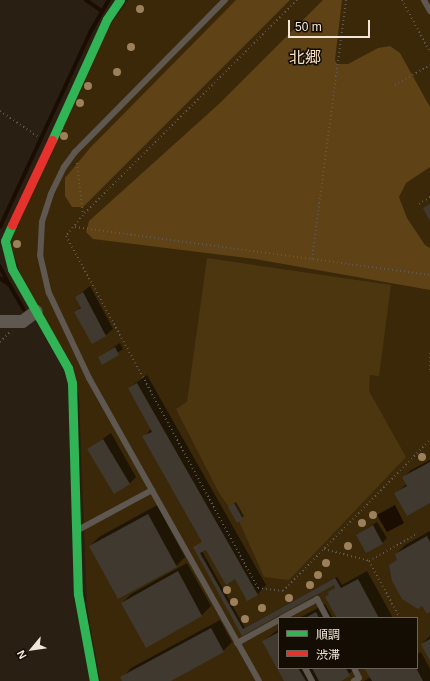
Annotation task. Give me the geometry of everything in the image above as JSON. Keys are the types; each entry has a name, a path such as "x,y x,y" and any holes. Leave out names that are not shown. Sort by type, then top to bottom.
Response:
{"street":[{"path":"94,681 78,594 75,531 72,383 68,368 12,270 6,254 6,235 107,19 120,0"},
{"path":"0,321 22,321 36,311"}],"lane":[{"path":"224,0 75,152 57,180 42,222 40,236 43,273 51,299 89,378 259,681"},
{"path":"424,0 430,11"},
{"path":"75,531 152,490"},
{"path":"284,617 317,598 326,617"},
{"path":"237,643 278,621"},
{"path":"306,669 312,681"},
{"path":"354,669 359,678 354,681"}],"path":[{"path":"297,0 84,215 66,236 258,588 283,592 430,440"},
{"path":"312,259 346,0"},
{"path":"402,0 430,52"},
{"path":"395,85 430,65"},
{"path":"0,111 36,135"},
{"path":"75,152 84,215"},
{"path":"418,204 430,197"},
{"path":"75,227 430,275"},
{"path":"430,353 430,370"},
{"path":"324,549 369,561 417,534"},
{"path":"369,561 399,617"}],"shaded area":[{"path":"128,0 430,0 430,681 100,681 87,607 79,395 21,276 10,242 108,28"},
{"path":"236,0 290,0 83,207 72,207 65,196 65,178 90,148"},
{"path":"323,0 342,0 335,60 337,64 348,64 378,48 390,46 400,53 430,107 430,167 406,183 399,197 407,218 425,245 430,248 430,290 255,259 93,239 86,232 89,221 220,103"},
{"path":"207,258 391,285 379,376 370,375 369,391 406,457 289,580 264,577 239,521 219,493 176,409 187,402"},
{"path":"395,505 404,523 387,532 377,515"}],"building":[{"path":"430,204 430,221 423,208"},
{"path":"83,292 106,336 92,344 74,312 81,308 75,297"},
{"path":"115,347 119,355 102,365 98,357"},
{"path":"137,383 258,595 247,601 235,579 226,585 206,550 200,553 243,629 335,578 341,588 358,579 378,617 336,617 325,597 329,594 328,592 335,588 334,585 242,636 193,547 202,542 142,436 152,432 128,388"},
{"path":"103,439 130,484 114,494 87,449"},
{"path":"430,462 430,503 407,516 394,493 407,486 402,477"},
{"path":"234,503 243,519 237,523 228,507"},
{"path":"148,514 177,567 118,599 89,546"},
{"path":"373,525 383,544 366,553 356,535"},
{"path":"427,536 430,542 430,612 427,614 422,606 418,609 402,599 392,581 389,565 397,560 395,554"},
{"path":"178,571 202,616 146,648 121,603"},
{"path":"316,612 318,617 307,617"},
{"path":"211,628 224,652 171,681 122,681 120,677"},
{"path":"278,633 278,669 299,669 306,681 284,681 262,641"},
{"path":"430,639 430,661 421,644"},
{"path":"313,669 346,669 350,676 341,681 319,681"},
{"path":"365,669 417,669 423,681 372,681"}],"waterway":[{"path":"86,0 101,10"},
{"path":"0,227 91,31 109,0"},
{"path":"0,266 9,284"},
{"path":"0,278 10,285 24,309"}],"traffic: fast":[{"path":"52,140 107,19 120,0"},
{"path":"12,225 5,241 12,269 68,368 72,383 78,594 94,681"}],"traffic: jam":[{"path":"12,225 52,140"}],"district":[{"name":"北郷","path":"305,58"}]}
